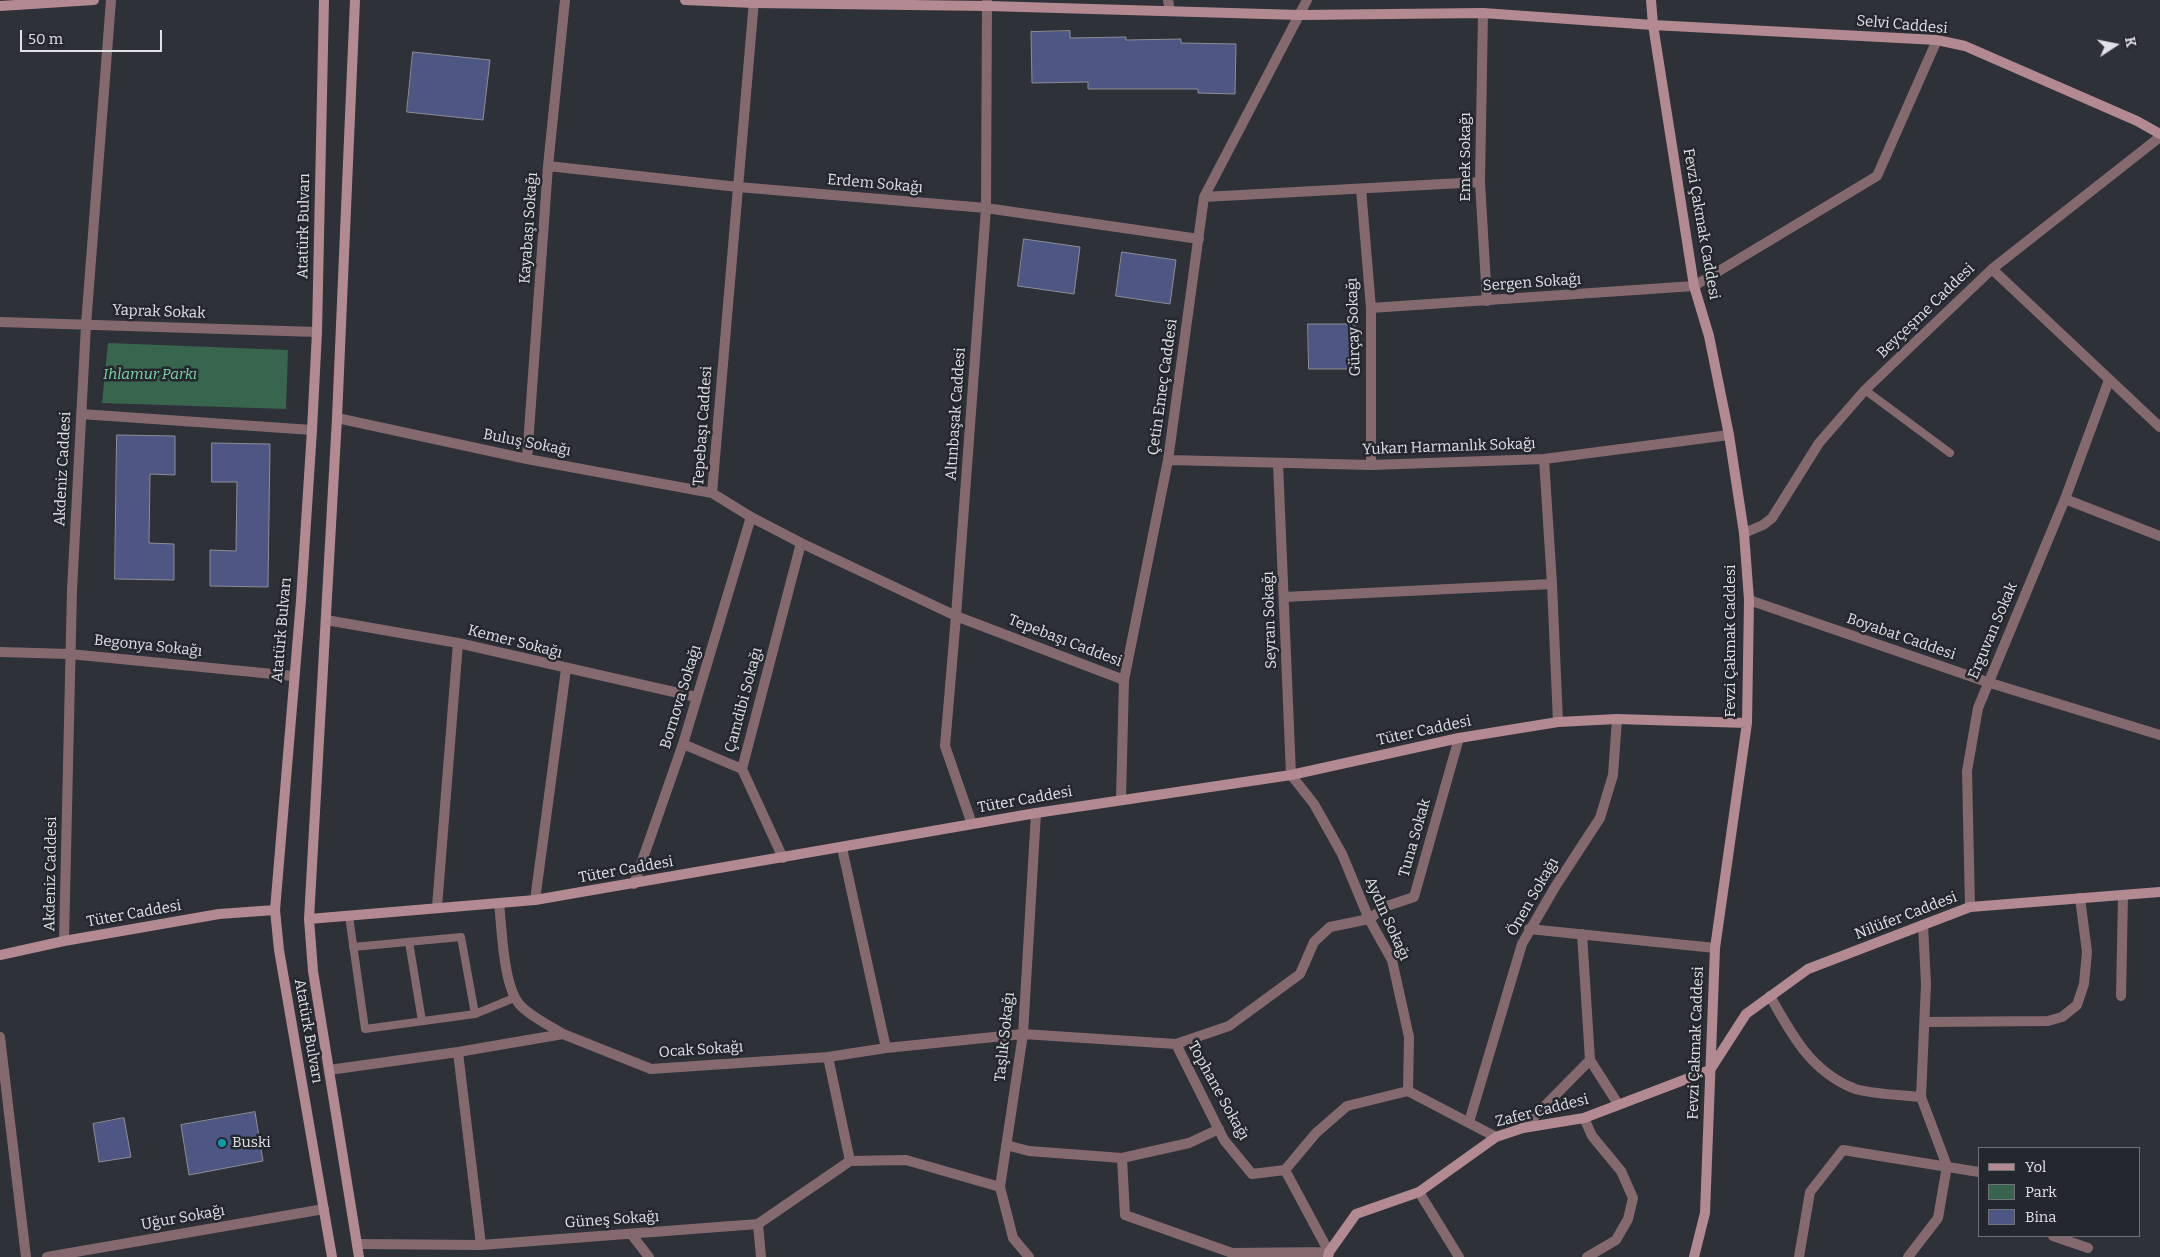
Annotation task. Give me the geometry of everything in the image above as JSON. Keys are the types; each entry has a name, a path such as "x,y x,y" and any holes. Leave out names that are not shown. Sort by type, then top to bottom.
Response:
{"street":[{"path":"0,6 94,0"},
{"name":"Akdeniz Caddesi","path":"64,941 70,654 81,414 111,0"},
{"name":"Atatürk Bulvarı","path":"324,0 312,430 301,600 293,676 275,910 278,950 332,1257"},
{"path":"355,0 337,418 309,919 313,972 359,1257"},
{"name":"Kayabaşı Sokağı","path":"527,459 548,166 565,0"},
{"name":"Selvi Caddesi","path":"685,0 988,3 1300,15 1483,13 1653,25 1937,40 1964,46 2137,121 2160,136"},
{"path":"1168,0 1170,11"},
{"name":"Çetin Emeç Caddesi","path":"1122,799 1124,680 1168,460 1204,197 1300,15 1306,0"},
{"name":"Fevzi Çakmak Caddesi","path":"1651,0 1653,25 1694,286 1709,336 1729,435 1744,533 1749,600 1747,723 1715,948 1705,1213 1694,1257"},
{"name":"Tepebaşı Caddesi","path":"754,2 712,493 751,517 801,543 956,616 1124,680"},
{"name":"Altınbaşak Caddesi","path":"972,824 945,746 986,208 988,3"},
{"name":"Emek Sokağı","path":"1483,13 1480,182 1487,301"},
{"path":"1694,286 1877,176 1937,40"},
{"name":"Beyçeşme Caddesi","path":"1744,533 1763,525 1772,518 1819,443 1865,390 1992,269 2160,136"},
{"name":"Erdem Sokağı","path":"548,166 738,187 986,208 1199,239"},
{"path":"1204,197 1480,182"},
{"name":"Gürçay Sokağı","path":"1361,189 1371,308 1371,465"},
{"path":"1992,269 2160,427"},
{"name":"Sergen Sokağı","path":"1371,308 1694,286"},
{"name":"Yaprak Sokak","path":"0,322 316,332"},
{"name":"Erguvan Sokak","path":"1970,908 1967,771 1978,708 1987,682 2065,499 2109,380"},
{"path":"81,414 312,430"},
{"name":"Buluş Sokağı","path":"337,418 527,459 712,493"},
{"name":"Yukarı Harmanlık Sokağı","path":"1168,460 1371,465 1544,459 1729,435"},
{"path":"1544,459 1558,722"},
{"name":"Seyran Sokağı","path":"1278,463 1291,775"},
{"path":"2065,499 2160,536"},
{"name":"Bornova Sokağı","path":"634,884 683,744 751,517"},
{"name":"Çamdibi Sokağı","path":"783,858 742,769 801,543"},
{"path":"1284,597 1552,584"},
{"name":"Boyabat Caddesi","path":"1749,600 1987,682 2160,734"},
{"name":"Kemer Sokağı","path":"326,620 458,643 696,698"},
{"path":"437,907 458,643"},
{"name":"Begonya Sokağı","path":"0,652 70,654 293,676"},
{"path":"535,900 566,669"},
{"name":"Tüter Caddesi","path":"309,919 535,900 1036,813 1291,775 1459,738 1558,722 1617,720 1747,723"},
{"name":"Önen Sokağı","path":"1469,1122 1522,944 1529,929 1600,818 1613,775 1617,720"},
{"name":"Tuna Sokak","path":"1176,1044 1229,1026 1300,974 1314,942 1330,927 1369,919 1388,906 1414,897 1459,738"},
{"path":"683,744 742,769"},
{"name":"Aydın Sokağı","path":"1291,775 1314,804 1342,854 1369,919 1392,960 1409,1037 1408,1091"},
{"name":"Taşlık Sokağı","path":"1029,1257 1013,1238 1000,1187 1023,1034 1036,813"},
{"path":"842,848 886,1048"},
{"name":"Nilüfer Caddesi","path":"1710,1070 1746,1014 1808,969 1970,908 2160,892"},
{"path":"2121,996 2123,895"},
{"path":"1925,1022 2048,1021 2062,1016 2077,1006 2084,984 2087,952 2080,898"},
{"path":"499,903 508,981 514,998"},
{"name":"Tüter Caddesi","path":"0,954 219,914 275,910"},
{"path":"1908,1257 1938,1218 1947,1166 1921,1097 1925,1022 1923,925"},
{"path":"1529,929 1715,948"},
{"path":"1582,934 1590,1060 1618,1104"},
{"path":"1770,996 1792,1038 1821,1070 1854,1089 1921,1097"},
{"name":"Ocak Sokağı","path":"514,998 526,1011 562,1034 651,1069 828,1057 886,1048 1023,1034"},
{"path":"329,1070 458,1052 562,1034"},
{"name":"Tophane Sokağı","path":"1023,1034 1176,1044 1224,1140 1252,1174 1285,1170"},
{"path":"0,1037 26,1257"},
{"path":"458,1052 481,1245"},
{"path":"828,1057 850,1161 906,1160 1000,1187"},
{"path":"1523,1128 1590,1060"},
{"name":"Zafer Caddesi","path":"1329,1254 1356,1214 1419,1192 1496,1137 1523,1128 1584,1118 1710,1070"},
{"path":"1122,1158 1125,1215 1232,1254 1329,1254 1285,1170 1316,1133 1347,1106 1408,1091 1496,1137"},
{"path":"1584,1118 1592,1136 1620,1171 1633,1198 1628,1219 1616,1240 1587,1257"},
{"path":"1006,1145 1029,1151 1122,1158 1189,1144 1218,1129"},
{"path":"1799,1257 1810,1192 1843,1150 1978,1172"},
{"name":"Güneş Sokağı","path":"357,1244 481,1245 758,1224 850,1161"},
{"path":"1419,1192 1459,1257"},
{"name":"Uğur Sokağı","path":"47,1257 324,1208"},
{"path":"758,1224 761,1257"},
{"path":"631,1234 649,1257"},
{"path":"2056,1237 2088,1248"}],"lane":[{"path":"1865,390 1950,453"},
{"path":"349,916 365,1029 475,1014 514,998"},
{"path":"353,947 461,937 475,1014"},
{"path":"409,942 422,1021"}],"green space":[{"name":"Ihlamur Parkı","path":"108,343 288,350 286,409 102,403"}],"building":[{"path":"1070,31 1070,38 1126,37 1126,40 1181,39 1181,43 1236,44 1235,94 1198,93 1198,89 1088,89 1088,82 1032,83 1031,32"},
{"path":"413,52 490,60 483,120 407,112"},
{"path":"1024,239 1080,247 1074,294 1018,286"},
{"path":"1122,252 1176,260 1170,304 1116,296"},
{"path":"1308,324 1355,324 1355,369 1309,369"},
{"path":"117,435 175,436 175,475 150,474 149,543 174,544 174,580 115,579"},
{"path":"212,443 270,444 268,587 210,586 210,550 236,551 237,482 212,482"},
{"name":"Buski","path":"255,1112 263,1161 189,1175 181,1125"},
{"path":"124,1118 131,1157 99,1162 93,1124"}],"place":[{"name":"Buski","path":"222,1143"}]}
